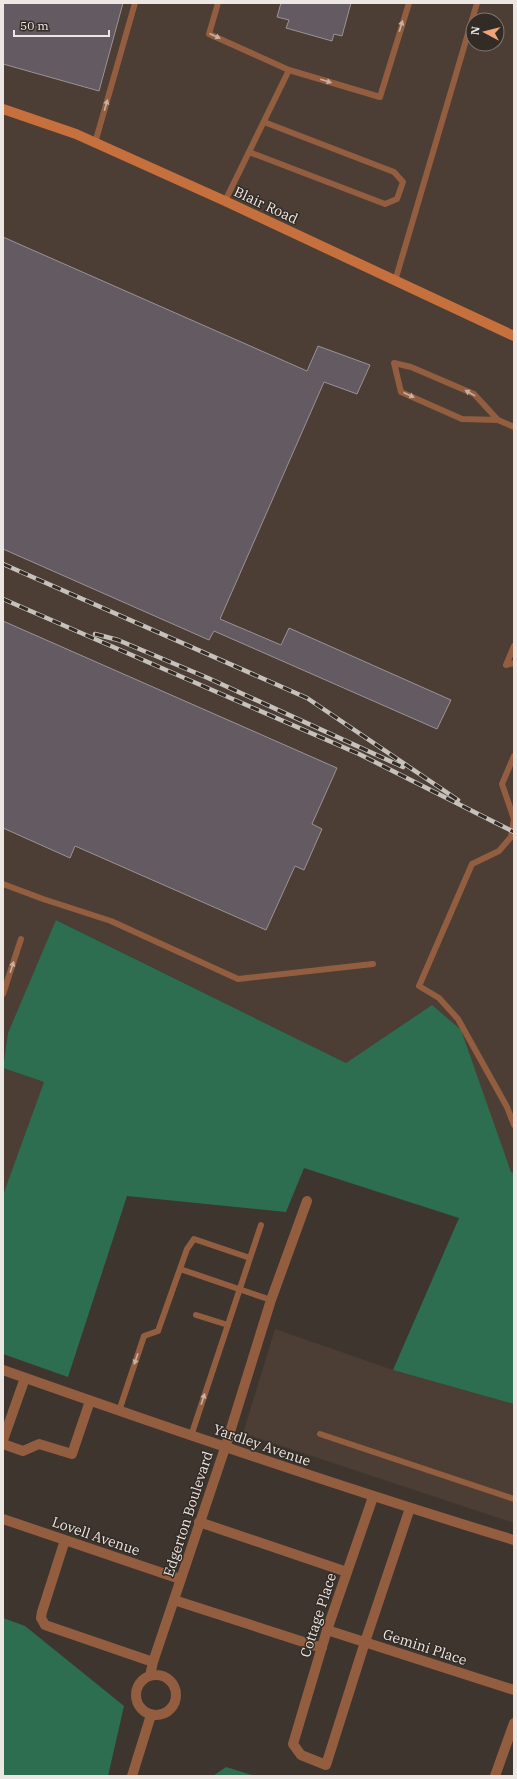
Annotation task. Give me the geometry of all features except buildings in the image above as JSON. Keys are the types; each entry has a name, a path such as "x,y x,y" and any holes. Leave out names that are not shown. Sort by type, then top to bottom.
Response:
{"street":[{"name":"Blair Road","path":"3,109 76,134 225,201 514,336"},
{"name":"Edgerton Boulevard","path":"150,1676 153,1662 200,1522 271,1300 307,1202"},
{"name":"Yardley Avenue","path":"3,1370 224,1448 374,1497 514,1540"},
{"path":"3,1440 25,1378"},
{"path":"3,1444 23,1450 39,1444 72,1454 90,1401"},
{"name":"Cottage Place","path":"364,1642 326,1765 301,1755 293,1744 327,1630 374,1497"},
{"path":"364,1642 410,1508"},
{"name":"Lovell Avenue","path":"3,1519 180,1579"},
{"path":"200,1522 347,1572"},
{"path":"65,1540 42,1612 41,1618 45,1625 153,1662"},
{"path":"174,1600 322,1648"},
{"name":"Gemini Place","path":"327,1630 514,1690"},
{"path":"150,1676 164,1677 169,1681 175,1692 176,1699 169,1710 163,1714 152,1715 146,1713 138,1705 136,1694 140,1683 150,1676"},
{"path":"132,1776 152,1715"},
{"path":"495,1776 514,1724"}],"lane":[{"path":"95,143 135,3"},
{"path":"218,3 209,34 289,70 380,97 409,3"},
{"path":"396,281 477,3"},
{"path":"225,201 289,70"},
{"path":"249,152 385,204 397,199 403,182 394,172 264,122"},
{"path":"498,420 474,394 411,367 394,363 400,392 462,419 498,420 514,427"},
{"path":"514,646 506,665 514,663"},
{"path":"514,756 502,784 514,819 511,837 498,851 472,864 419,986 439,998 458,1019 507,1107 514,1125"},
{"path":"3,884 43,900 111,921 238,979 373,964"},
{"path":"3,994 21,939"},
{"path":"191,1436 261,1225"},
{"path":"119,1411 144,1336 158,1331 186,1249 194,1239 250,1258"},
{"path":"180,1269 271,1300"},
{"path":"196,1315 228,1325"},
{"path":"320,1434 514,1499"}],"shaded area":[{"path":"3,3 514,3 514,1173 511,1172 432,1005 346,1063 57,920 8,1033 3,1068"},
{"path":"3,1068 44,1082 3,1195"},
{"path":"275,1329 393,1370 514,1404 514,1523 243,1433"}],"green space":[{"path":"56,920 346,1063 432,1005 461,1030 511,1172 514,1173 514,1404 393,1370 459,1218 304,1168 286,1212 127,1196 68,1377 3,1354 3,1195 44,1082 3,1068 8,1033"},
{"path":"3,1618 25,1626 124,1706 108,1776 3,1776"},
{"path":"226,1767 255,1776 213,1776"}],"railway":[{"path":"3,564 307,698 458,800"},
{"path":"3,599 359,754 514,832"},
{"path":"95,634 118,640 208,678 403,767"}]}
